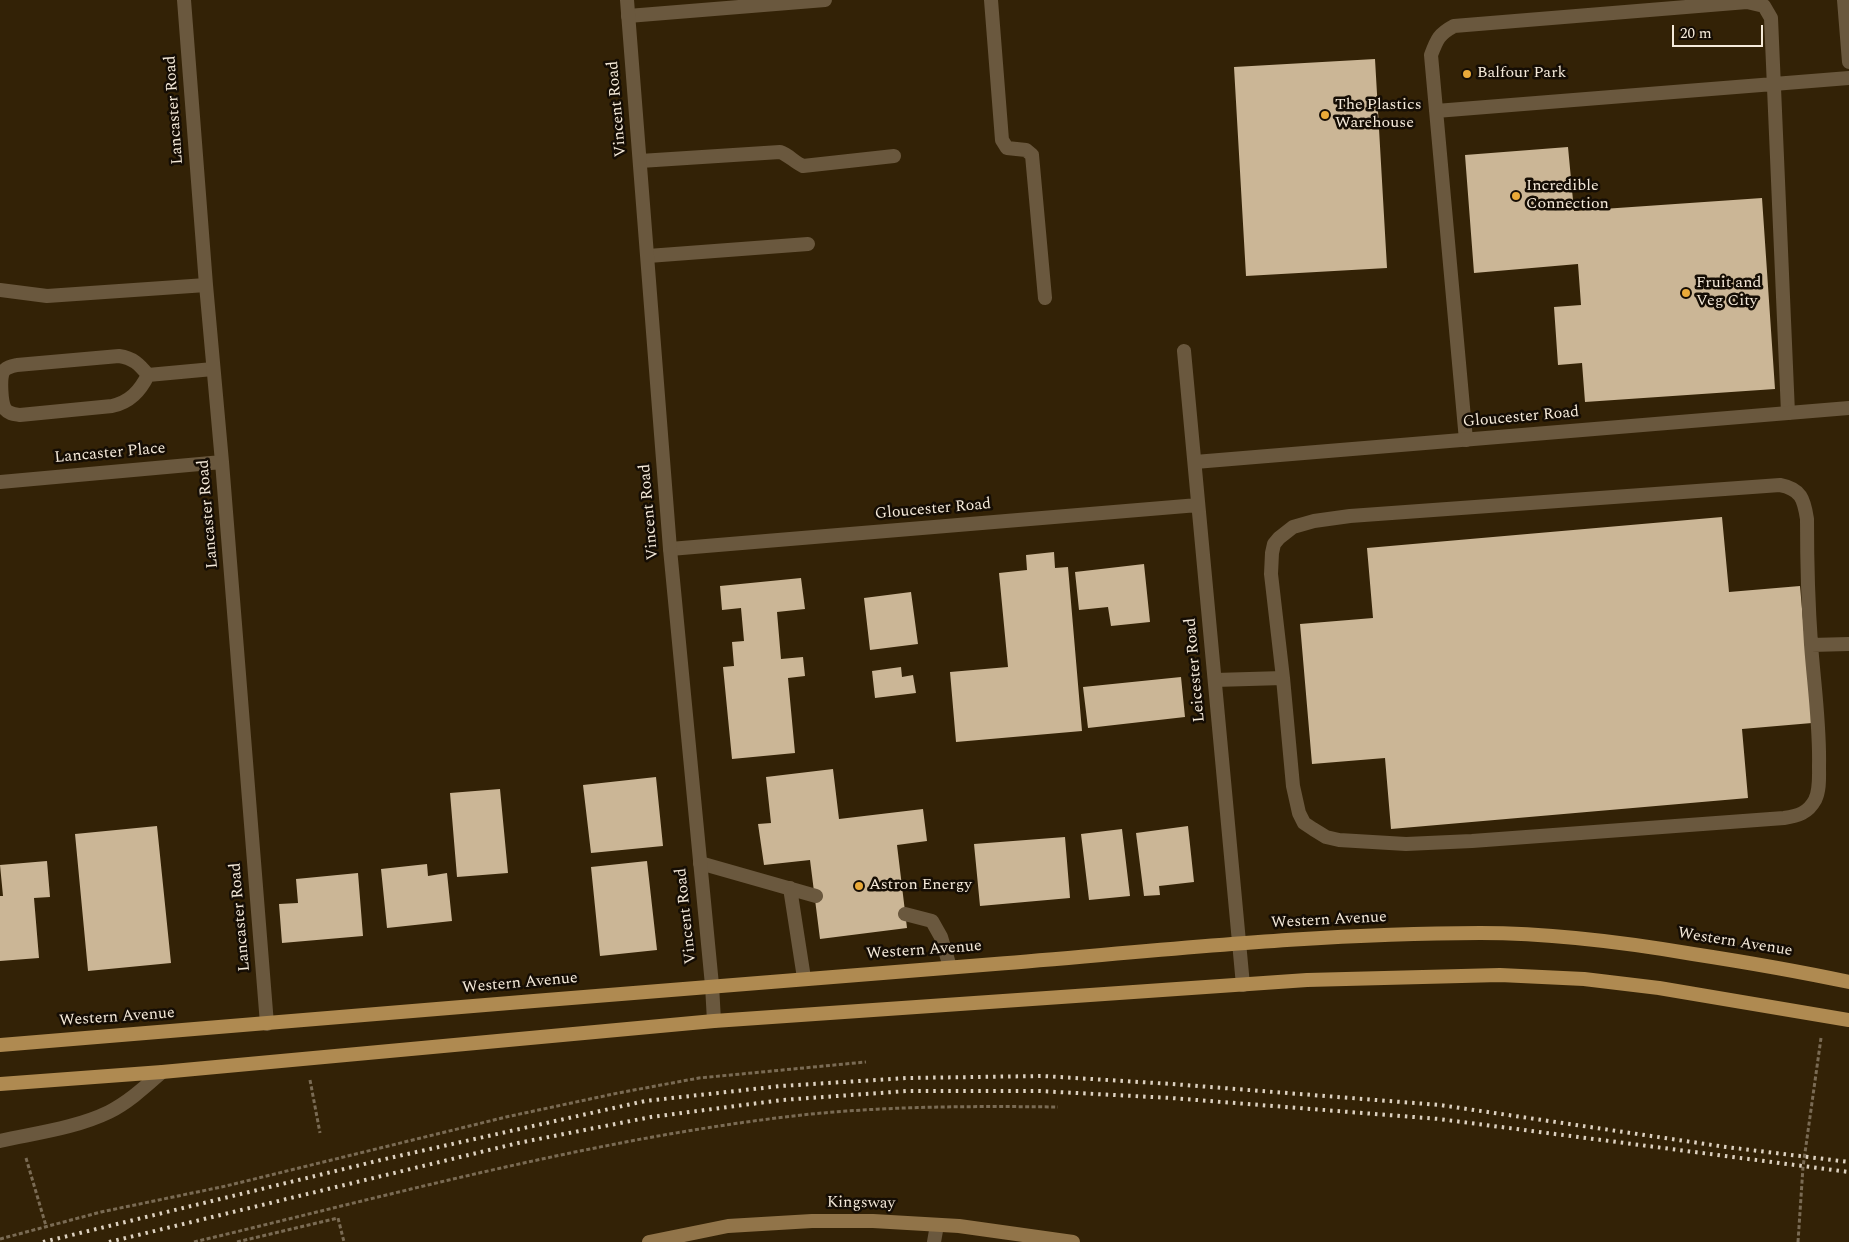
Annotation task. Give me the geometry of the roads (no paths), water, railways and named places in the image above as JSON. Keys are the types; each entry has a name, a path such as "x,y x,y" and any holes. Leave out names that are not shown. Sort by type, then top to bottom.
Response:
{"main road":[{"name":"Western Avenue","path":"0,1045 1239,942 1481,933 1554,936 1642,946 1794,970 1849,982"},
{"path":"0,1084 162,1072 714,1021 1307,980 1500,975 1584,979 1659,988 1849,1020"},
{"name":"Kingsway","path":"648,1242 728,1226 812,1221 864,1221 937,1225 1073,1242"}],"street":[{"name":"Lancaster Road","path":"184,0 267,1024"},
{"name":"Vincent Road","path":"627,0 670,549 714,1021"},
{"path":"628,16 825,0"},
{"path":"991,0 1002,140 1007,148 1026,150 1032,155 1045,298"},
{"path":"1844,0 1849,62"},
{"path":"1466,440 1432,55 1438,38 1454,26 1728,3 1747,2 1764,6 1771,18 1788,413"},
{"path":"1436,111 1849,78"},
{"path":"640,161 780,152 788,155 795,162 803,166 894,156"},
{"path":"648,256 808,244"},
{"path":"0,290 46,296 206,285"},
{"name":"Leicester Road","path":"1184,351 1244,985"},
{"path":"119,356 129,357 138,363 148,375 134,396 123,404 112,406 20,415 11,414 4,408 1,392 1,380 4,372 9,367 17,365 119,356"},
{"path":"148,375 213,369"},
{"name":"Gloucester Road","path":"1195,462 1849,408"},
{"name":"Lancaster Place","path":"0,482 222,462"},
{"path":"1780,485 1791,487 1800,495 1805,504 1811,645 1818,714 1818,783 1816,798 1810,808 1798,816 1472,841 1406,844 1339,840 1326,837 1304,823 1299,813 1293,786 1284,678 1271,574 1272,553 1274,544 1293,527 1350,516 1780,485"},
{"name":"Gloucester Road","path":"670,549 1198,505"},
{"path":"1811,645 1849,644"},
{"path":"1215,680 1284,678"},
{"path":"700,863 816,896"},
{"path":"790,888 804,978"},
{"path":"905,914 932,921 941,936 950,967"},
{"path":"0,1140 85,1122 110,1111 136,1095 162,1072"},
{"path":"934,1242 937,1225"}],"railway":[{"path":"43,1242 385,1159 645,1101 781,1086 907,1078 1043,1076 1440,1105 1726,1147 1849,1162"},
{"path":"109,1242 518,1143 651,1117 782,1100 907,1091 1039,1091 1171,1098 1439,1119 1849,1172"}],"place":[{"name":"Balfour Park","path":"1467,74"},
{"name":"The Plastics Warehouse","path":"1325,115"},
{"name":"Incredible Connection","path":"1516,196"},
{"name":"Fruit and Veg City","path":"1686,293"},
{"name":"Astron Energy","path":"859,886"}]}
